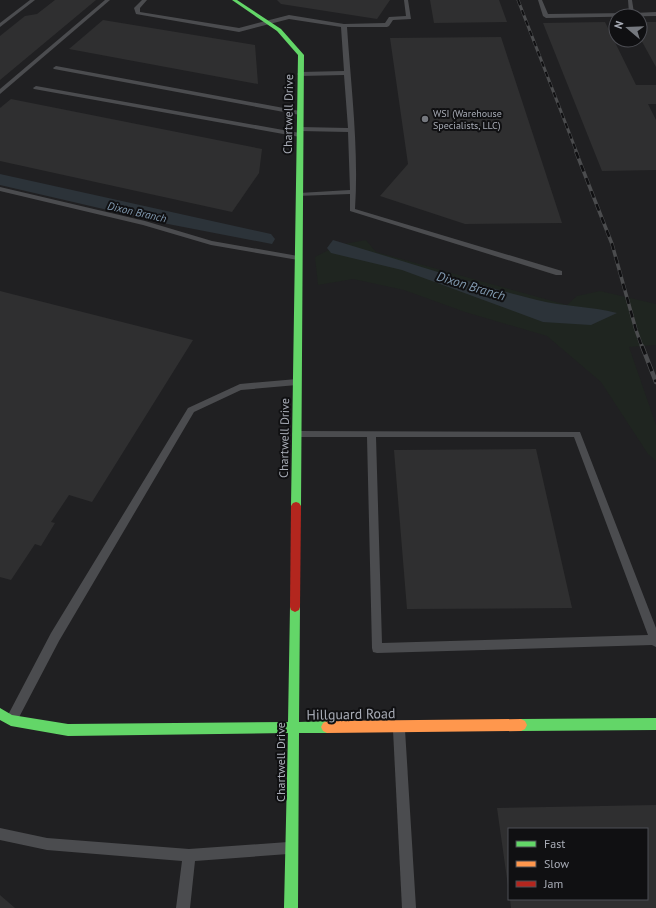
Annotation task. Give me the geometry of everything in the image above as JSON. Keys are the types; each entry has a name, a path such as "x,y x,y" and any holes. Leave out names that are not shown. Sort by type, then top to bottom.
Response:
{"street":[{"name":"Chartwell Drive","path":"234,0 272,23 291,40 301,56 291,908"},
{"name":"Hillguard Road","path":"0,714 11,720 68,730 656,724"}],"lane":[{"path":"0,25 33,0"},
{"path":"0,92 108,0"},
{"path":"145,0 136,8 138,13 239,30 272,23 289,17 344,26 387,26 391,18 409,18 406,0"},
{"path":"540,0 546,16 608,15"},
{"path":"344,26 351,130 353,192 352,210 559,274"},
{"path":"56,68 300,113"},
{"path":"300,74 347,73"},
{"path":"36,88 300,132 351,130"},
{"path":"0,188 145,223 211,243 298,258"},
{"path":"299,195 353,192"},
{"path":"11,720 55,637 191,410 240,387 297,382"},
{"path":"296,434 370,434 577,434 656,641 377,648 370,434"},
{"path":"399,727 404,789 409,908"},
{"path":"0,834 47,844 189,855 292,848"},
{"path":"183,908 189,855"}],"shaded area":[{"path":"0,0 656,0 656,908 0,908"},
{"path":"366,240 376,252 567,305 577,296 600,291 656,304 656,345 629,347 656,425 656,461 648,454 601,382 547,336 465,312 404,290 353,279 318,285 315,257 338,245"}],"water":[{"name":"Dixon Branch","path":"0,174 271,234 275,239 272,244 168,224 0,185"},
{"name":"Dixon Branch","path":"333,240 460,279 537,300 617,313 591,325 543,322 402,270 331,253 327,248"}],"building":[{"path":"55,0 96,0 0,80 0,36 25,16 37,14"},
{"path":"277,0 390,0 377,19 281,4"},
{"path":"430,0 499,0 507,22 434,23"},
{"path":"103,20 255,45 258,84 69,49"},
{"path":"605,22 608,28 608,48 618,48 636,85 656,85 656,104 648,104 656,120 656,170 602,171 543,23"},
{"path":"648,22 656,22 656,67 646,48 648,48"},
{"path":"501,37 562,223 465,224 380,196 408,164 390,38"},
{"path":"11,99 262,149 259,173 232,212 0,161 0,108"},
{"path":"0,291 193,340 92,502 69,495 51,522 55,523 41,546 35,544 11,580 0,577"},
{"path":"536,449 572,608 407,609 394,450"},
{"path":"656,805 656,908 511,908 510,900 648,900 648,828 508,828 508,886 497,808"},
{"path":"0,895 15,908 0,908"}],"railway":[{"path":"518,0 577,153"},
{"path":"576,152 612,244 642,347"},
{"path":"642,346 656,382"}],"traffic: fast":[{"path":"234,0 279,30 301,55 296,506"},
{"path":"291,908 295,607"},
{"path":"0,714 11,720 68,730 327,727"},
{"path":"521,725 656,724"}],"traffic: slow":[{"path":"327,727 521,725"}],"traffic: jam":[{"path":"295,607 296,506"}],"place":[{"name":"WSI (Warehouse Specialists, LLC)","path":"425,119"}]}
